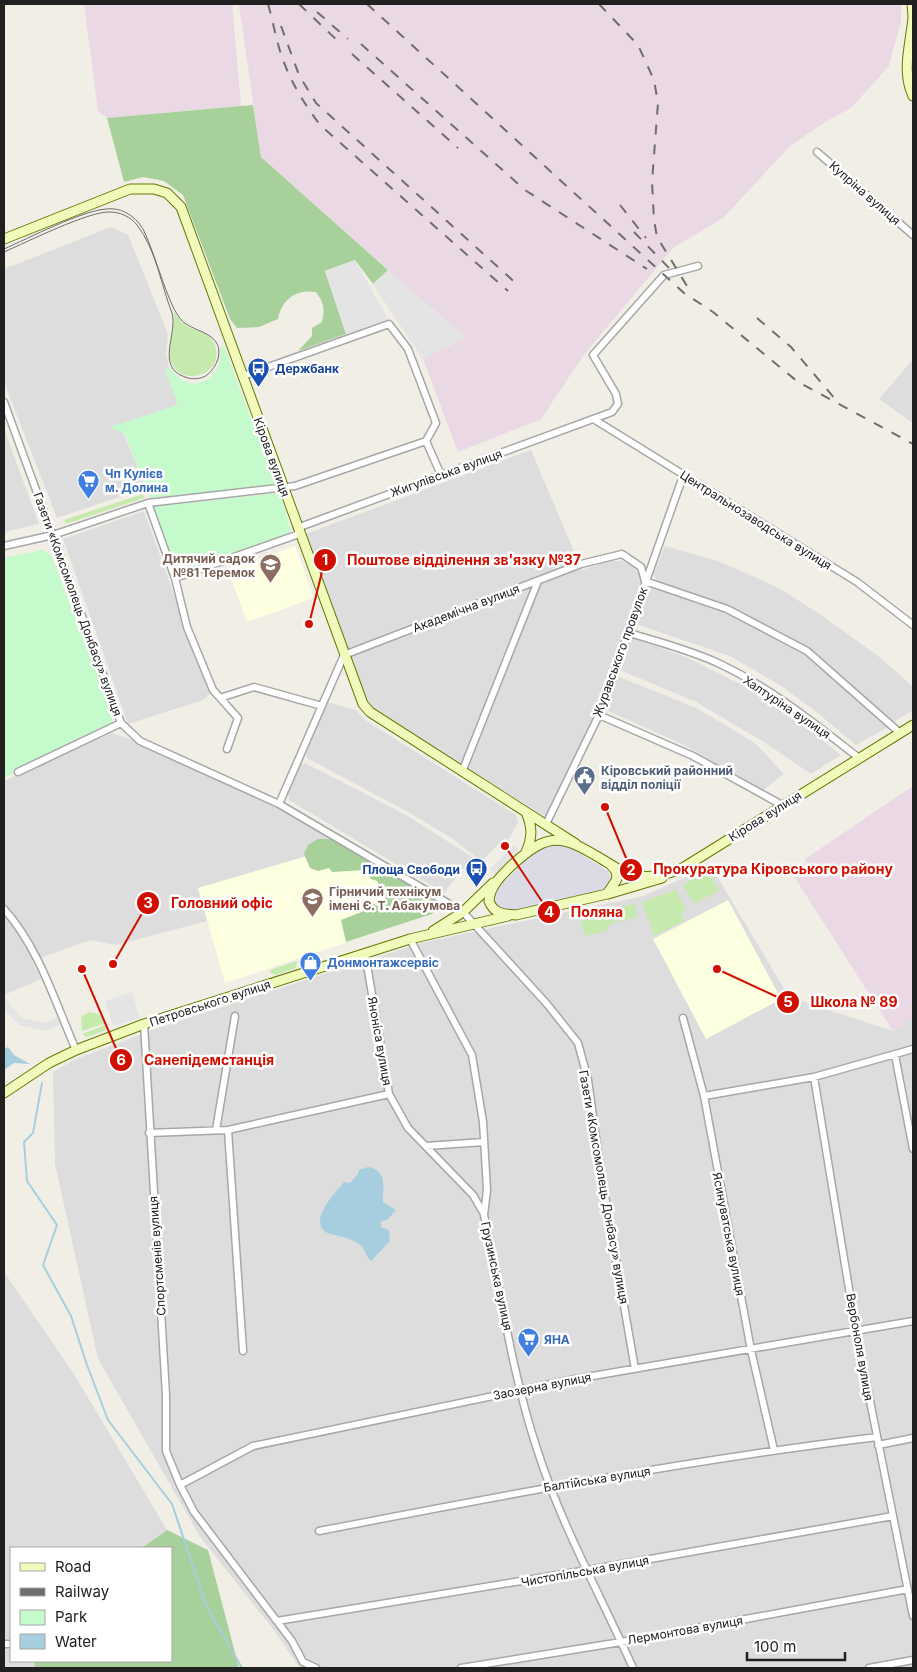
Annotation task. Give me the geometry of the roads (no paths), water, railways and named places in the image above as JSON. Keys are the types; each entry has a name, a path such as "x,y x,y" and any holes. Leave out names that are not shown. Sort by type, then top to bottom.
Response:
{"main road":[{"path":"912,4 913,16 907,77 913,96"},
{"name":"Кірова вулиця","path":"4,239 130,189 154,189 167,193 181,207 282,488 366,709 576,844 630,875 654,877 680,869 913,725"},
{"path":"525,854 531,834 526,812"},
{"name":"Кірова вулиця","path":"426,935 463,912 525,854 549,840 559,839 576,844"},
{"path":"607,894 617,879 616,871 610,864"},
{"path":"496,880 489,896 492,906 501,914 516,915 654,883 680,869"},
{"name":"Петровського вулиця","path":"4,1093 50,1063 76,1050 144,1024 410,939 516,915"}],"street":[{"name":"Купріна вулиця","path":"817,152 913,235"},
{"name":"Жигулівська вулиця","path":"175,578 441,475 595,420 612,412 618,404 616,394 593,355 664,275 698,266"},
{"path":"4,546 53,535 148,503 296,486 426,441 436,423 408,349 389,324 243,376"},
{"name":"Газети «Комсомолець Донбасу» вулиця","path":"4,402 121,724 140,741 279,804 463,912 547,1004 578,1043 588,1080 600,1167 635,1369"},
{"name":"Центральнозаводська вулиця","path":"595,420 857,582 913,625"},
{"path":"426,441 441,475"},
{"name":"Журавського провулок","path":"546,824 599,715 684,476"},
{"path":"148,503 175,578 187,628 213,690 238,718 227,749"},
{"name":"Академічна вулиця","path":"344,655 593,560 622,554 641,567 646,581"},
{"path":"462,772 538,581"},
{"path":"646,581 726,609 807,651 900,734"},
{"name":"Халтуріна вулиця","path":"627,632 719,664 756,683 808,718 859,758"},
{"path":"279,804 344,655"},
{"path":"220,698 254,687 322,706"},
{"path":"599,715 693,756 782,805"},
{"path":"18,772 121,724"},
{"path":"4,909 23,933 35,956 76,1050"},
{"name":"Грузинська вулиця","path":"410,939 472,1055 483,1122 486,1180 484,1215 521,1390 537,1450 550,1486 633,1668"},
{"name":"Яноніса вулиця","path":"365,953 389,1094 408,1128 473,1195 484,1215"},
{"path":"216,1130 235,1016"},
{"name":"Ясинуватська вулиця","path":"682,1018 704,1096 751,1350 774,1450"},
{"name":"Спортсменів вулиця","path":"144,1024 166,1395 166,1451 194,1512 277,1621"},
{"path":"704,1096 814,1077 913,1049"},
{"path":"895,1055 913,1148"},
{"name":"Вербоноля вулиця","path":"814,1077 856,1331 913,1616"},
{"path":"149,1133 228,1130 389,1094"},
{"name":"Грузинська вулиця","path":"483,1122 486,1180"},
{"path":"228,1130 243,1350"},
{"path":"426,1146 484,1142"},
{"path":"473,1195 486,1193"},
{"name":"Заозерна вулиця","path":"180,1484 253,1446 521,1390 913,1321"},
{"name":"Балтійська вулиця","path":"319,1531 550,1486 774,1450 876,1437"},
{"path":"878,1445 913,1438"},
{"name":"Чистопільська вулиця","path":"277,1621 588,1570 893,1516"},
{"name":"Лермонтова вулиця","path":"461,1668 621,1642 908,1589"},
{"path":"277,1621 303,1662 316,1668"},
{"path":"869,1668 913,1660"}],"water":[{"path":"8,1047 14,1055 30,1064 14,1063 4,1070 4,1049"},
{"path":"368,1167 375,1169 382,1176 383,1202 396,1210 387,1220 381,1221 381,1227 389,1230 390,1241 371,1261 359,1244 330,1234 323,1229 320,1223 324,1208 344,1182 350,1183 359,1170"}],"waterway":[{"path":"42,1083 33,1133 24,1142 27,1181 57,1225 43,1265 71,1316 108,1420 172,1504 206,1605 242,1668"}],"tram line":[{"path":"4,249 69,220 95,211 106,209 123,211 133,217 144,231 152,250 170,300 182,321 210,336 218,345 219,351 216,363 207,375 197,379 185,377 176,372 171,366 169,358 173,321 172,313 149,245 137,225 125,215 110,212 88,216 4,252"}],"railway":[{"path":"268,4 278,44 289,76 320,125 508,291"},
{"path":"299,4 342,45"},
{"path":"367,4 684,293 713,312 798,382 913,444"},
{"path":"599,4 638,45 654,80 658,103 652,182 654,220 657,237 687,286"},
{"path":"317,12 348,39"},
{"path":"281,26 299,75 316,103 519,286"},
{"path":"361,44 525,190 647,269"},
{"path":"352,54 458,148"},
{"path":"620,205 646,238"},
{"path":"634,232 670,269"},
{"path":"757,318 791,347 836,400"}],"place":[{"name":"Держбанк","path":"259,387"},
{"name":"Чп Кулієв м. Долина","path":"89,499"},
{"name":"Дитячий садок №81 Теремок","path":"271,584"},
{"name":"Поштове відділення зв'язку №37","path":"309,624"},
{"name":"Кіровський районний відділ поліції","path":"585,796"},
{"name":"Прокуратура Кіровського району","path":"605,807"},
{"name":"Поляна","path":"505,846"},
{"name":"Площа Свободи","path":"476,888"},
{"name":"Гірничий технікум імені Є. Т. Абакумова","path":"313,917"},
{"name":"Головний офіс","path":"113,964"},
{"name":"Санепідемстанція","path":"82,969"},
{"name":"Школа № 89","path":"717,969"},
{"name":"Донмонтажсервіс","path":"311,981"},
{"name":"ЯНА","path":"528,1358"}]}
